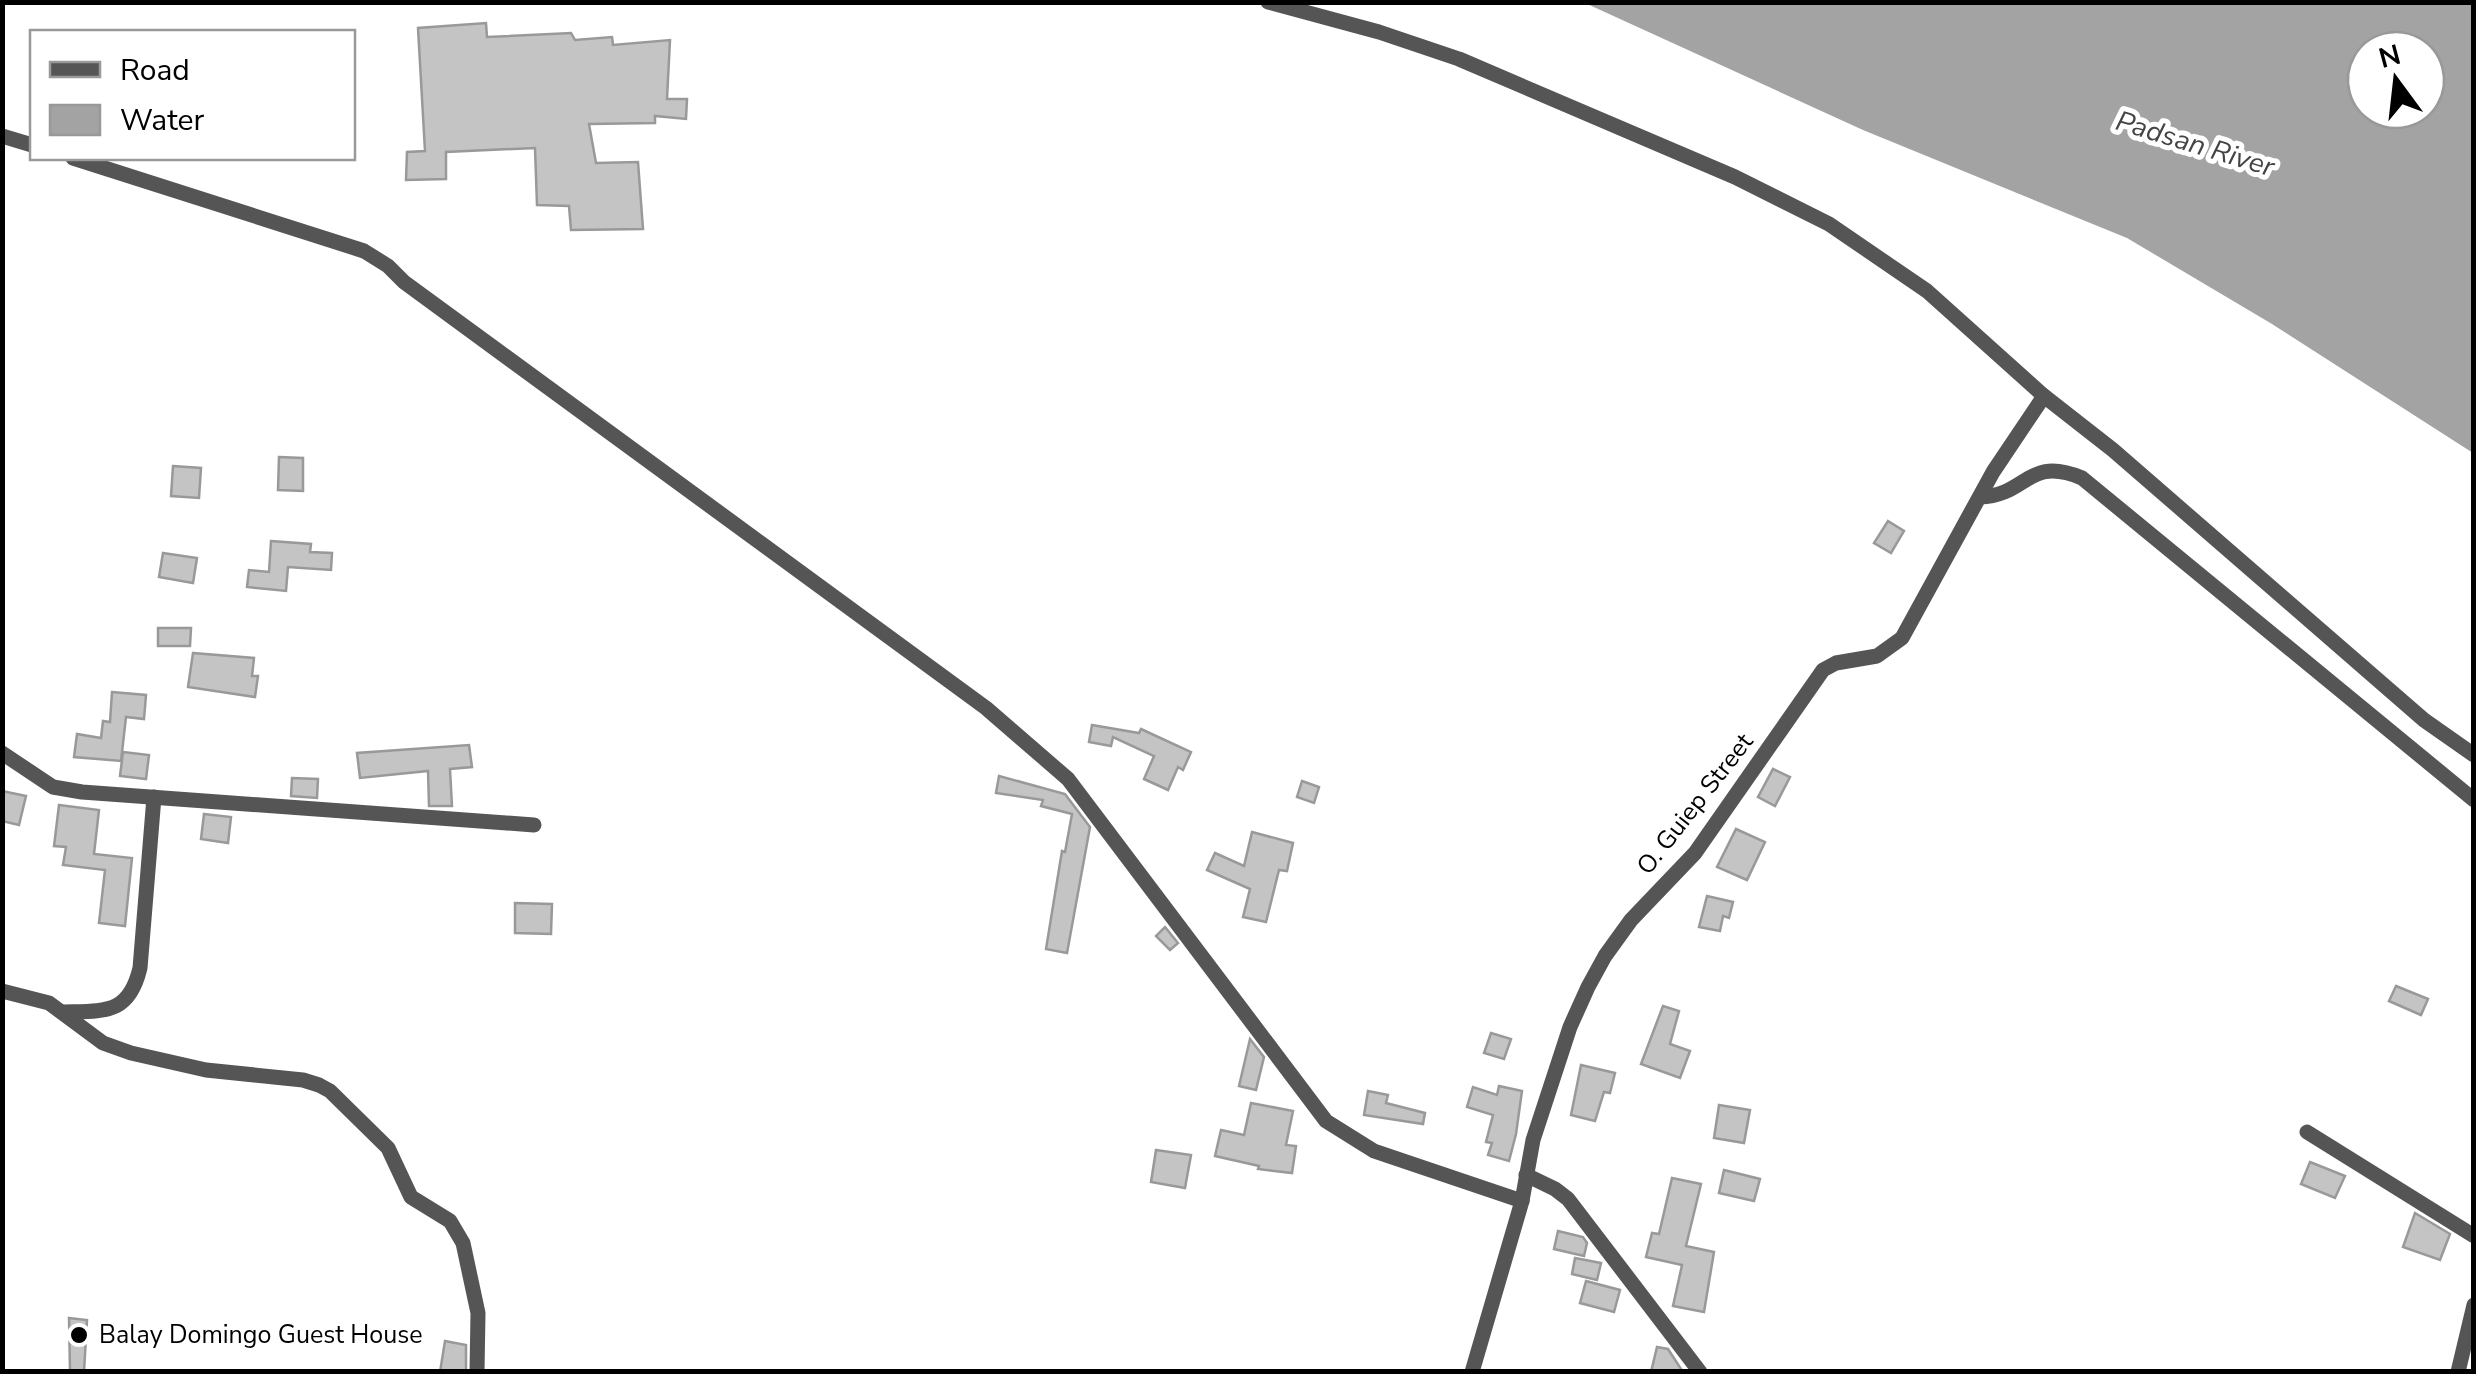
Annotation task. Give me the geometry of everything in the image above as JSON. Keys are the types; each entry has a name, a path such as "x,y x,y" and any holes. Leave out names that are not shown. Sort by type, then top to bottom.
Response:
{"street":[{"path":"1268,2 1459,59 1735,177 1829,224 1927,291 2044,396 2113,450 2424,720 2474,756"},
{"path":"2,136 30,144"},
{"path":"79,160 364,252 388,266 420,294 986,708 1045,756 1068,778 1326,1122 1374,1151 1522,1202"},
{"name":"O. Guiep Street","path":"1472,1372 1522,1202 1533,1140 1570,1028 1605,956 1630,920 1695,853 1822,670 1836,663 1877,656 1902,638 2014,438 2044,396"},
{"path":"1980,497 2006,493 2035,472 2048,470 2082,478 2474,800"},
{"path":"2,753 53,786 534,825"},
{"path":"64,1012 114,1008 127,1001 135,988 154,797"},
{"path":"2,991 49,1003 103,1043 131,1053 206,1070 303,1080 330,1092 388,1148 411,1197 450,1221 463,1242 478,1313 476,1372"},
{"path":"2307,1132 2474,1236"},
{"path":"1526,1174 1561,1192 1700,1372"},
{"path":"2458,1372 2474,1305"}],"water":[{"name":"Padsan River","path":"1585,3 2473,3 2473,453 2272,324 2127,238 1863,130"}],"building":[{"path":"486,23 487,37 571,33 575,40 612,37 613,45 670,40 667,99 687,99 686,119 655,116 655,123 589,124 596,163 638,162 643,229 571,230 569,206 537,205 535,148 446,152 446,179 406,180 407,152 425,151 418,28"},
{"path":"279,457 303,458 303,491 278,490"},
{"path":"173,466 201,468 199,498 171,496"},
{"path":"1888,521 1904,531 1891,553 1874,543"},
{"path":"271,541 311,544 310,552 332,553 331,570 288,567 286,591 247,587 249,570 269,572"},
{"path":"163,553 197,558 193,583 159,577"},
{"path":"158,628 191,628 190,646 158,646"},
{"path":"193,653 254,658 252,676 258,676 255,697 188,687"},
{"path":"112,692 146,695 144,719 126,717 121,761 74,757 77,734 101,738 103,721 110,722"},
{"path":"1092,725 1139,733 1141,729 1191,752 1183,770 1178,767 1168,790 1144,779 1154,756 1113,737 1111,746 1089,742"},
{"path":"469,745 472,767 450,769 452,806 429,806 428,771 360,778 357,753"},
{"path":"123,752 149,755 146,779 120,776"},
{"path":"1773,769 1790,777 1775,806 1758,797"},
{"path":"999,776 1065,794 1090,827 1067,953 1046,949 1072,814 1041,806 1043,800 996,793"},
{"path":"292,778 318,779 317,798 291,796"},
{"path":"1302,781 1319,787 1314,803 1297,797"},
{"path":"2,791 26,796 19,825 2,821"},
{"path":"59,805 99,810 94,854 132,858 125,926 99,923 105,870 63,865 66,847 54,846"},
{"path":"204,814 231,817 228,843 201,839"},
{"path":"1736,829 1765,842 1747,880 1717,867"},
{"path":"1252,832 1293,843 1287,871 1279,870 1266,922 1243,917 1250,889 1207,870 1215,853 1244,866"},
{"path":"1707,896 1733,902 1729,918 1723,916 1720,931 1699,927"},
{"path":"515,903 552,904 551,934 515,933"},
{"path":"1165,927 1178,943 1170,950 1156,936"},
{"path":"2396,986 2428,999 2421,1015 2389,1001"},
{"path":"1663,1006 1679,1011 1670,1044 1690,1051 1680,1078 1641,1064"},
{"path":"1491,1033 1511,1039 1504,1059 1484,1053"},
{"path":"1250,1039 1264,1057 1256,1090 1239,1086"},
{"path":"1581,1065 1615,1073 1610,1093 1604,1092 1595,1121 1571,1115"},
{"path":"1499,1086 1522,1091 1509,1161 1488,1155 1492,1143 1486,1142 1493,1115 1467,1107 1473,1087 1497,1095"},
{"path":"1368,1091 1388,1095 1386,1103 1425,1113 1423,1124 1364,1115"},
{"path":"1251,1103 1293,1111 1286,1145 1296,1146 1292,1173 1258,1169 1259,1166 1215,1156 1221,1130 1244,1135"},
{"path":"1719,1105 1750,1110 1744,1143 1714,1138"},
{"path":"1156,1150 1191,1155 1185,1188 1151,1182"},
{"path":"2310,1162 2345,1176 2335,1198 2301,1184"},
{"path":"1724,1170 1760,1179 1754,1201 1719,1193"},
{"path":"1672,1178 1701,1184 1686,1246 1714,1252 1704,1312 1673,1306 1682,1265 1646,1257 1652,1233 1659,1234"},
{"path":"2415,1213 2450,1234 2440,1260 2403,1247"},
{"path":"1558,1231 1583,1237 1587,1243 1584,1256 1554,1249"},
{"path":"1575,1258 1601,1263 1597,1280 1572,1274"},
{"path":"1586,1281 1620,1290 1614,1312 1580,1303"},
{"name":"Balay Domingo Guest House","path":"69,1318 87,1320 84,1372 70,1372"},
{"path":"445,1341 466,1345 466,1372 440,1372"},
{"path":"1657,1347 1668,1349 1683,1372 1651,1372"}],"place":[{"name":"Balay Domingo Guest House","path":"79,1335"}]}
